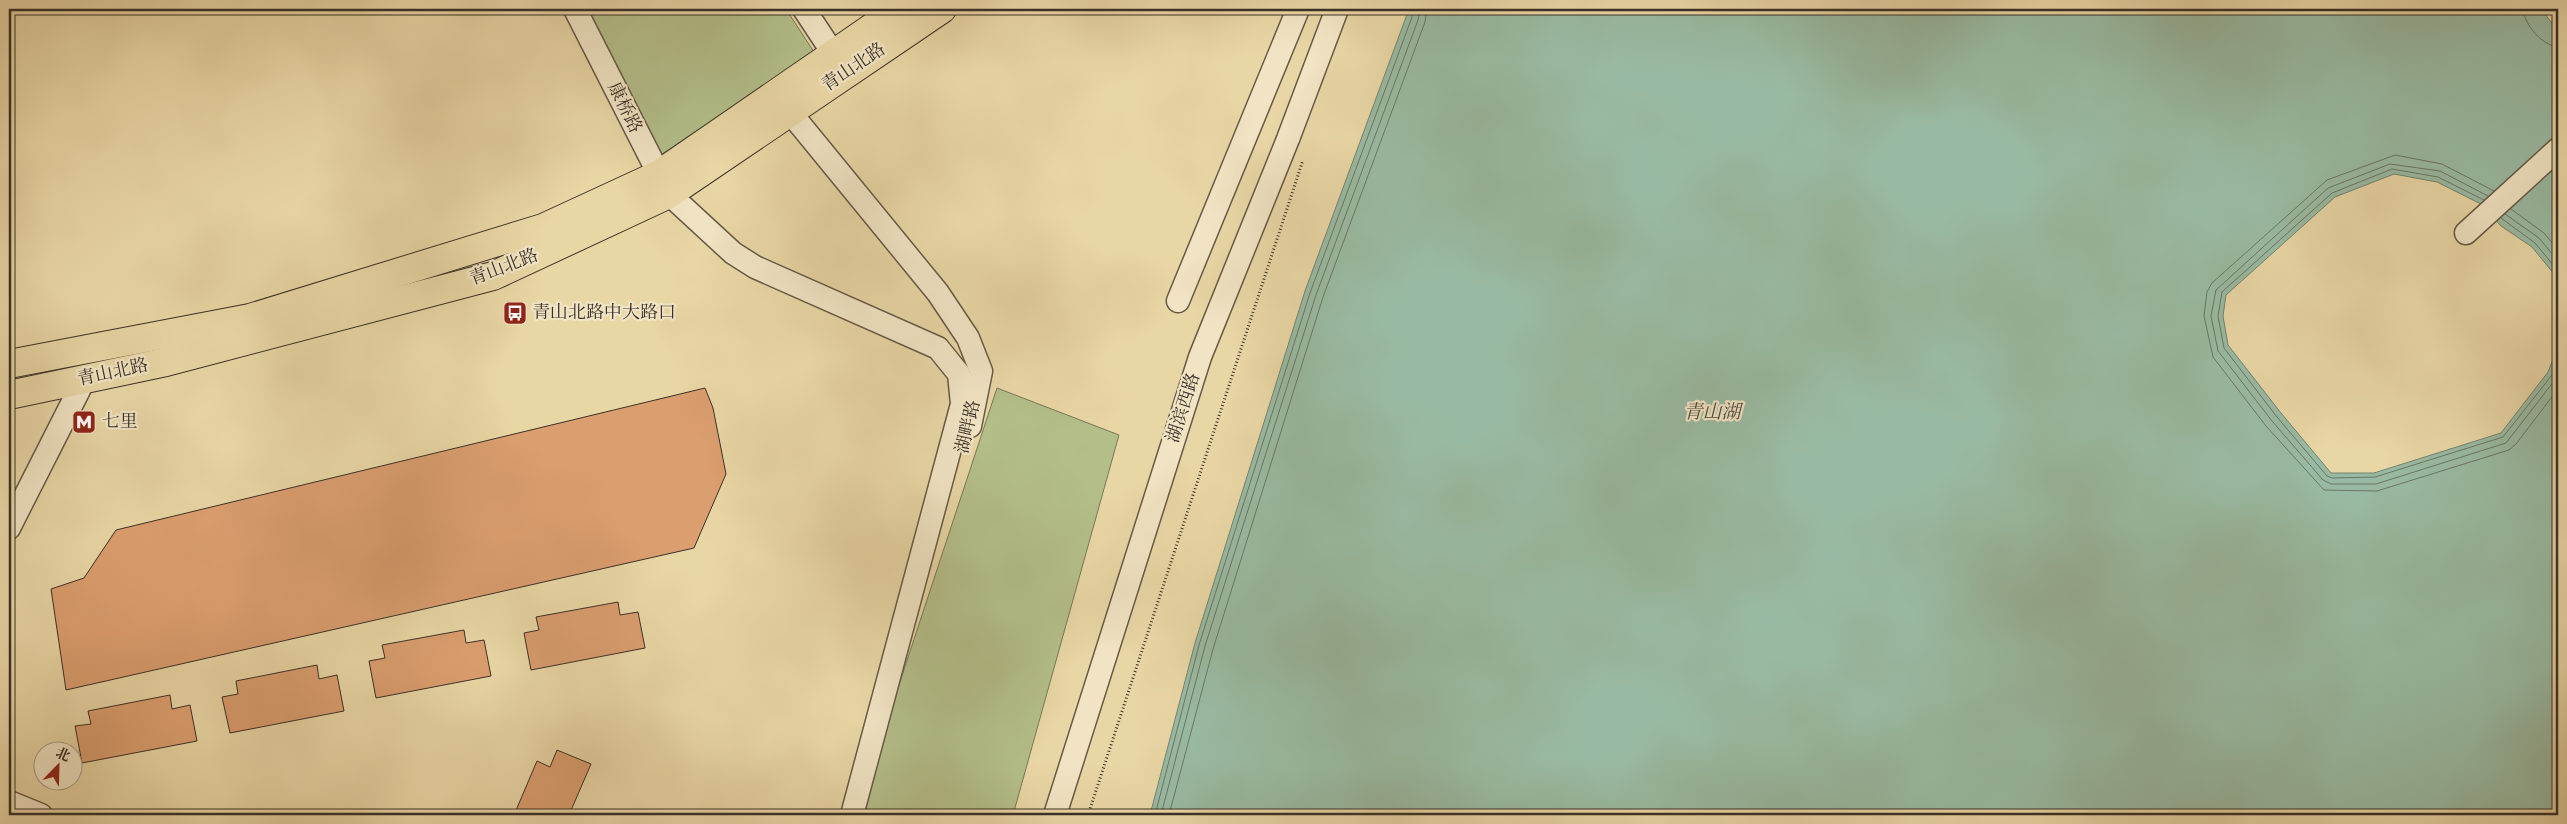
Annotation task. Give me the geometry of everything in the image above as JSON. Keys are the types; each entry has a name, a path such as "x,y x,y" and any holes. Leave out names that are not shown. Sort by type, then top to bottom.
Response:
{"main road":[{"name":"青山北路","path":"782,104 833,53 899,9"},
{"name":"青山北路","path":"9,395 166,362 493,276 668,190 782,104 942,9"},
{"name":"青山北路","path":"9,364 250,318 668,190"}],"street":[{"name":"康桥路","path":"575,9 668,190"},
{"path":"804,9 833,53"},
{"path":"1178,301 1298,9"},
{"name":"湖滨西路","path":"1055,815 1200,357 1288,139 1337,9"},
{"name":"湖畔路","path":"782,104 938,293 968,338 981,370 975,409 863,815"},
{"path":"2466,233 2558,149"},
{"name":"湖畔路","path":"668,190 733,253 755,267 938,348 959,374 962,404 852,815"},
{"path":"9,528 84,380"},
{"path":"9,802 41,815"}],"path":[{"name":"湖滨西路","path":"1088,815 1306,153"}],"shaded area":[{"path":"588,9 786,9 814,52 659,156"},
{"path":"997,388 1119,435 1013,815 856,815"}],"water":[{"name":"青山湖","path":"1409,9 2541,9 2558,31 2558,279 2532,247 2501,226 2481,204 2437,182 2394,174 2335,197 2226,295 2223,316 2228,345 2331,473 2374,473 2501,433 2548,372 2558,347 2558,815 1150,815 1195,643 1305,291"}],"building":[{"path":"705,388 713,408 726,474 694,548 66,690 51,589 84,578 116,530"},
{"path":"618,602 620,615 638,612 645,648 531,670 524,633 539,630 536,617"},
{"path":"464,630 466,643 484,640 491,676 376,698 369,661 385,658 382,645"},
{"path":"317,665 319,679 337,675 344,711 230,733 222,697 238,694 236,681"},
{"path":"170,695 172,709 190,705 197,741 82,763 82,742 78,742 75,726 91,724 88,711"},
{"path":"557,750 591,764 569,815 514,815 537,761 550,767"}],"place":[{"name":"青山北路中大路口","path":"515,313"},
{"name":"七里","path":"84,422"}]}
